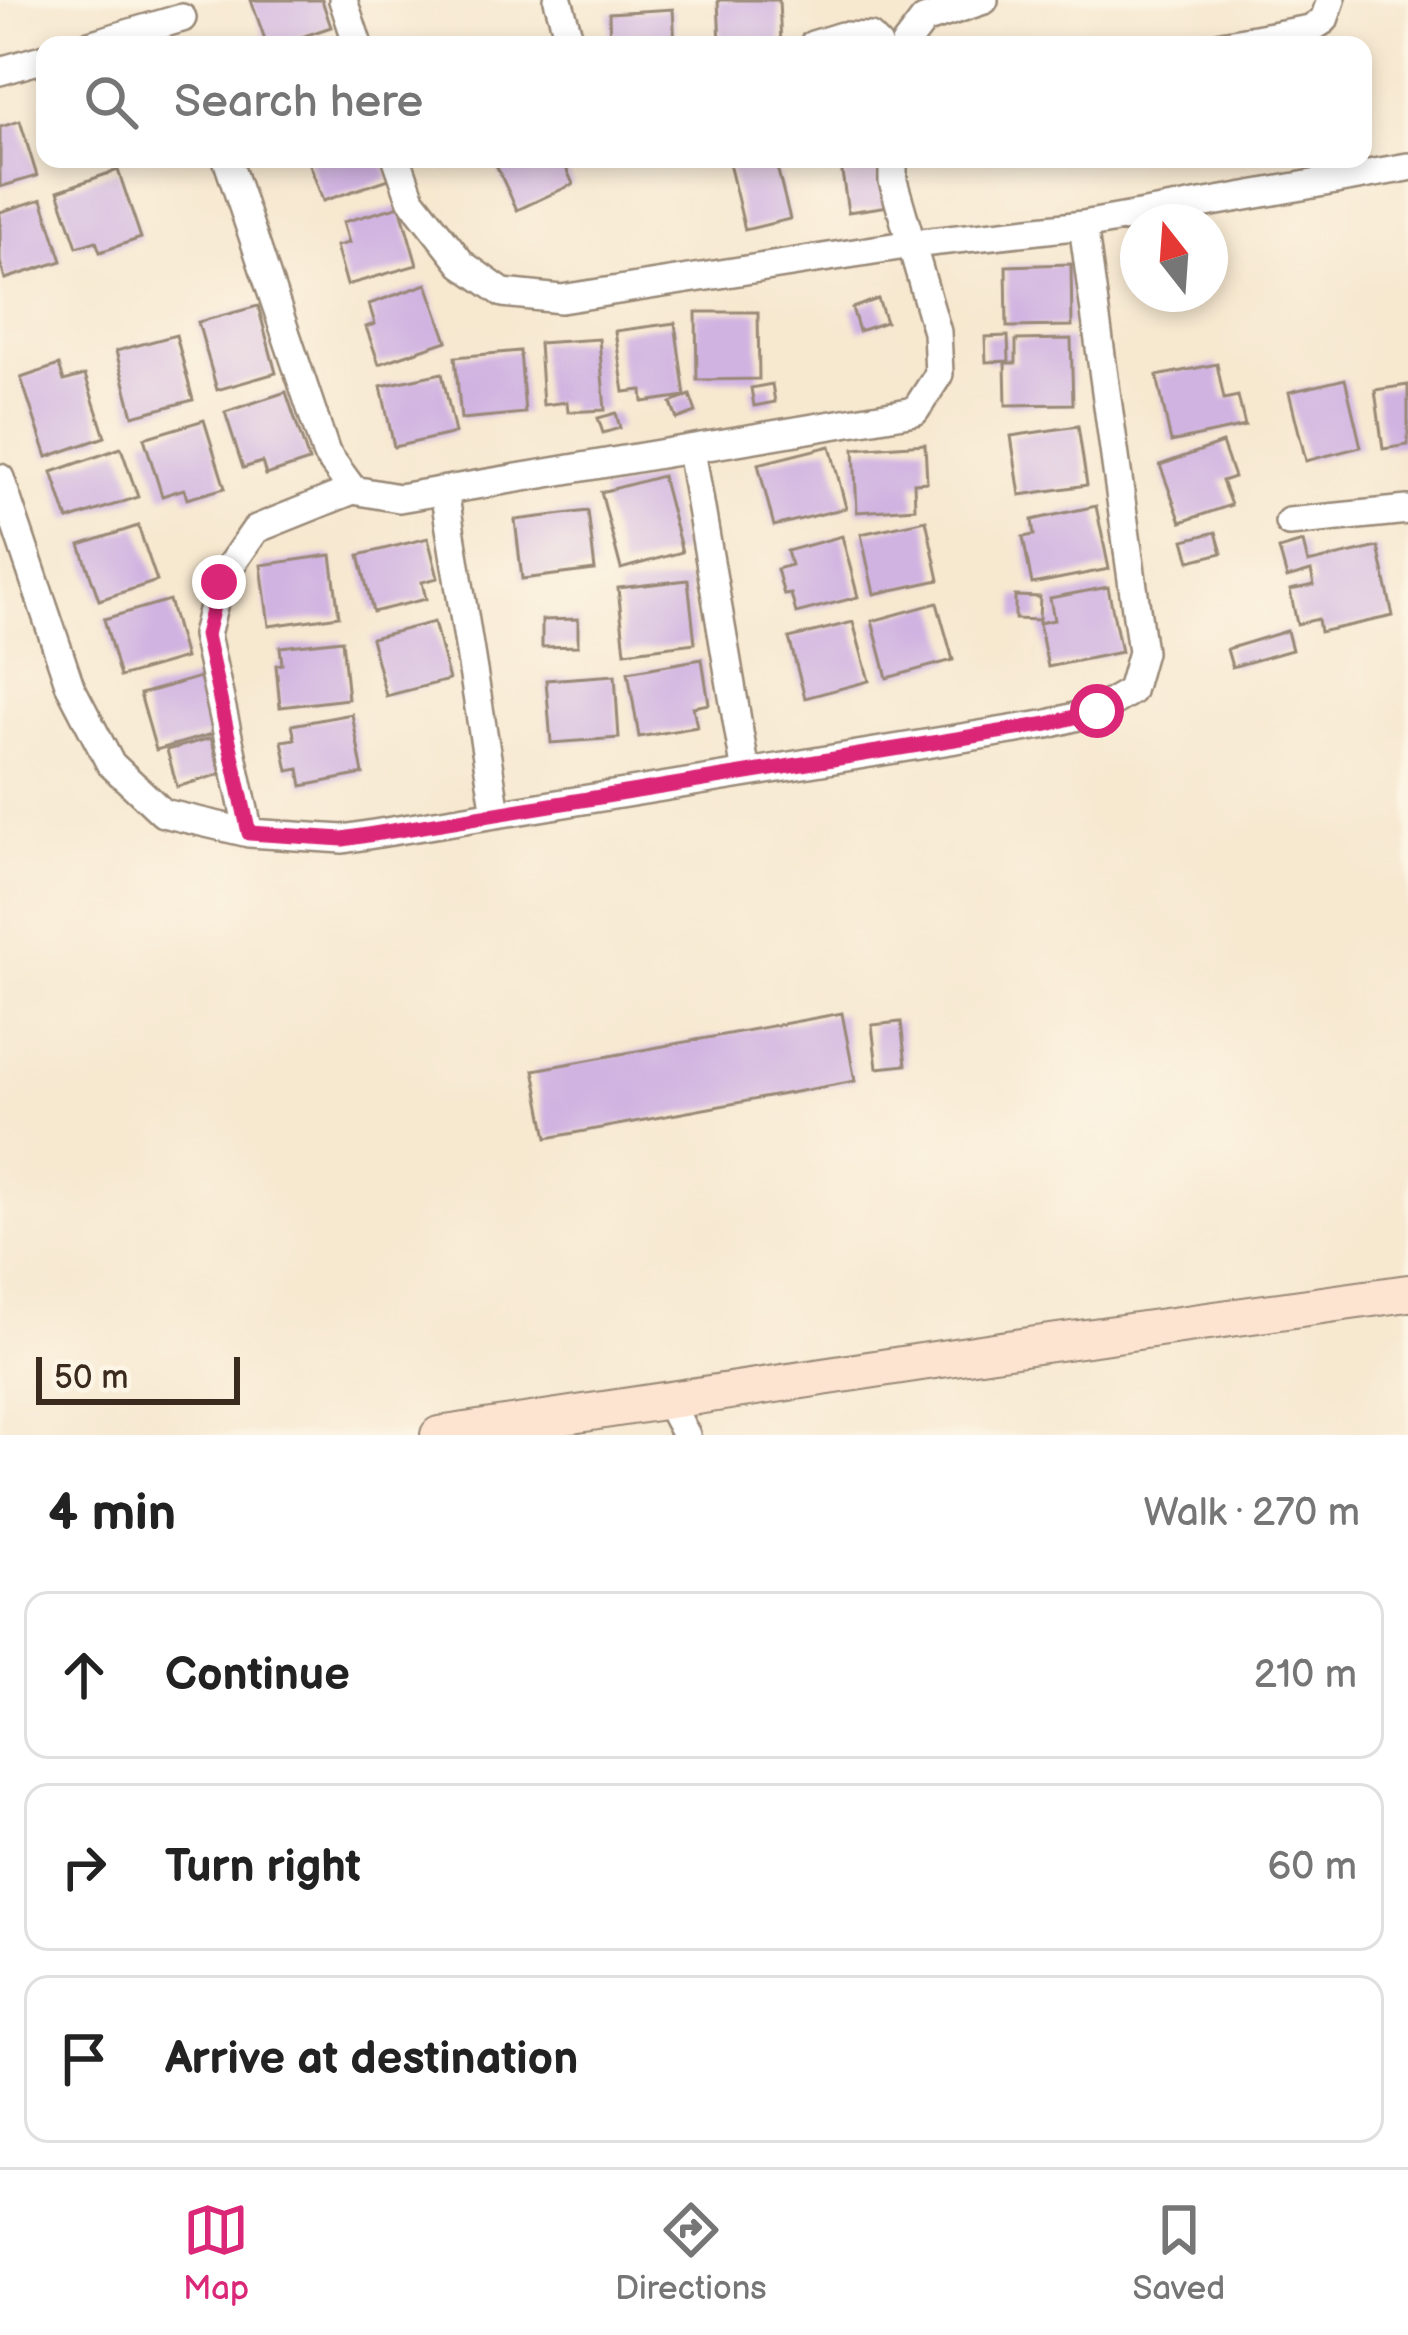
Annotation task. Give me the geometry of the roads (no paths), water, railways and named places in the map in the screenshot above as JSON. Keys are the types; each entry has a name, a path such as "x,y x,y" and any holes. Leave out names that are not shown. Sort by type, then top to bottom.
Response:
{"main road":[{"path":"439,1435 1408,1293"}],"street":[{"path":"343,0 355,36"},
{"path":"558,0 568,36"},
{"path":"912,36 924,20 984,0"},
{"path":"1272,36 1310,29 1324,20 1330,0"},
{"path":"124,36 183,21"},
{"path":"0,71 36,61"},
{"path":"400,168 411,199 462,264 503,292 561,299 912,244 1083,225 1408,167"},
{"path":"230,168 326,453 353,490"},
{"path":"249,833 206,635 219,582 256,529 353,490 399,498 915,411 939,374 937,332 893,168"},
{"path":"0,478 70,686 110,763 163,813 249,833 343,839 1048,724 1097,711 1132,691 1142,652 1083,225"},
{"path":"691,450 746,773"},
{"path":"444,490 496,814"},
{"path":"1289,522 1408,510"},
{"path":"668,1401 686,1435"}]}
